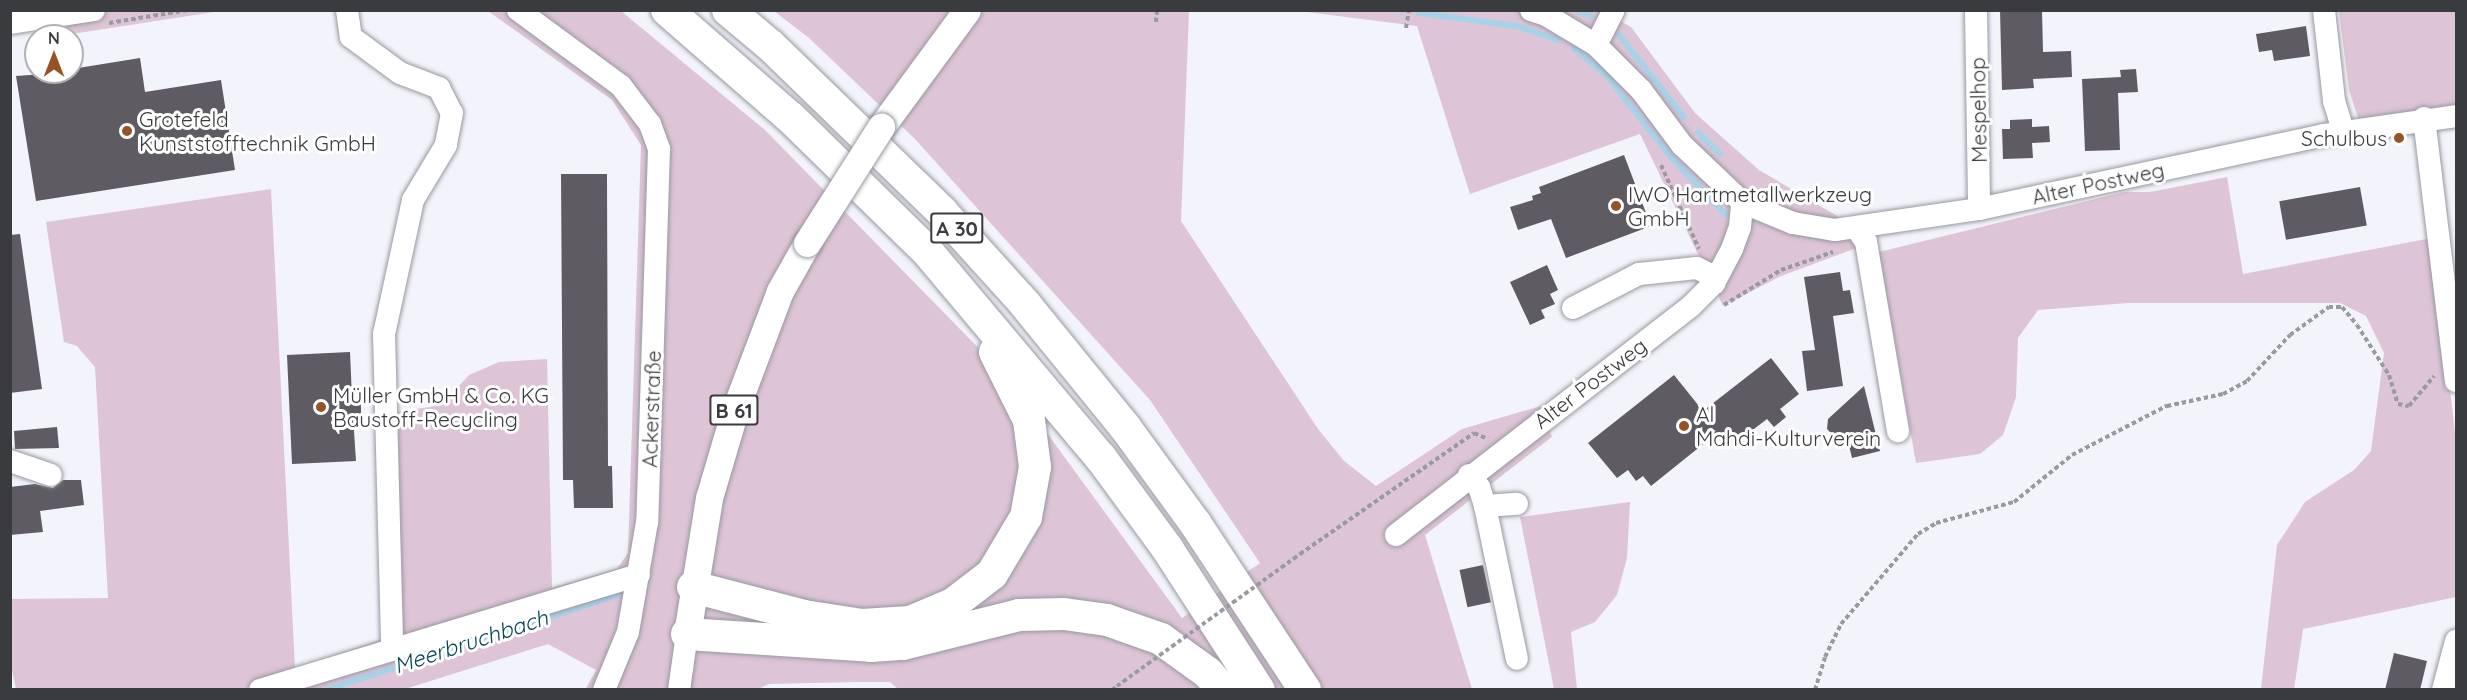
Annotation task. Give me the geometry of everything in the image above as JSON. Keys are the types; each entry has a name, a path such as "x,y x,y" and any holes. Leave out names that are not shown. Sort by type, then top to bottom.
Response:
{"highway":[{"name":"A 30","path":"667,10 791,118 927,251 1101,458 1167,548 1259,690"},
{"name":"A 30","path":"728,10 771,46 942,212 1025,304 1125,427 1195,523 1305,690"},
{"path":"744,10 771,46"},
{"path":"693,587 804,616 862,625 910,622 953,604 992,574 1026,517 1035,467 1029,420 1014,383 950,280"},
{"path":"687,634 871,646 903,644 1019,615 1064,614 1107,620 1161,639 1208,673 1224,690"}],"main road":[{"name":"B 61","path":"687,634 693,587 710,498 735,410 780,291 849,172 927,61 967,10"}],"street":[{"path":"10,24 94,10"},
{"path":"347,10 351,37 400,73 439,88 452,113 446,145 413,200 384,334 392,648"},
{"name":"Ackerstraße","path":"518,10 621,86 650,124 659,149 647,522 628,632 604,690"},
{"name":"Alter Postweg","path":"1531,10 1546,15 1596,45 1641,90 1690,153 1742,202 1793,223 1857,229 1979,209 2343,131 2424,118 2457,116"},
{"path":"1596,45 1614,10"},
{"name":"Mespelhop","path":"1976,10 1979,209"},
{"path":"2324,10 2334,101 2343,131"},
{"path":"2424,118 2449,256 2457,381"},
{"name":"Alter Postweg","path":"1396,535 1470,475 1691,306 1714,283 1740,227 1742,202"},
{"path":"1857,229 1866,242 1898,431"},
{"path":"1574,308 1639,274 1697,268 1711,275 1714,283"},
{"path":"10,461 51,475"},
{"path":"1470,475 1479,487 1485,506 1517,659"},
{"path":"1485,506 1517,504"},
{"path":"260,690 392,648 639,575"},
{"path":"679,690 687,634"},
{"path":"2443,690 2457,640"}],"path":[{"path":"1156,22 1157,10"},
{"path":"1406,28 1409,10"},
{"path":"1661,165 1714,283"},
{"path":"1815,690 1825,657 1841,624 1918,534 1936,523 2014,502 2072,455 2145,417 2167,406 2223,394 2247,381 2290,335 2329,307 2342,307 2357,325 2389,375 2397,404 2409,406 2454,358"},
{"path":"1112,690 1300,554 1474,433 1502,451"}],"shaded area":[{"path":"1601,10 1631,27 1695,113 1759,170 1878,240 1781,276 1723,306 1640,134 1470,194 1417,26 1299,11"},
{"path":"65,11 220,11 84,32 84,24 62,24"},
{"path":"488,11 621,11 765,130 1003,373 1182,618 1260,563 1150,400 915,139 809,38 774,11 1189,11 1181,221 1318,429 1344,461 1376,486 1462,429 1541,406 1552,437 1425,535 1472,689 899,690 890,682 857,682 769,684 756,690 585,690 596,670 548,644 405,689 16,689 11,665 10,599 108,598 95,367 77,346 64,342 46,222 271,189 295,669 400,633 395,412 430,407 447,399 469,375 499,362 547,359 552,588 617,569 628,553 641,145 612,100"},
{"path":"2339,11 2456,11 2456,111 2360,124 2349,90"},
{"path":"2227,177 2243,274 2432,238 2456,441 2456,597 2303,629 2294,689 2261,689 2277,545 2305,502 2354,470 2371,451 2384,353 2366,316 2340,303 2128,303 2038,310 2018,338 2016,397 2003,435 1980,454 1916,463 1879,252 2124,192 2150,192"},
{"path":"1630,502 1627,558 1617,595 1595,622 1571,632 1577,689 1554,689 1520,517"}],"building":[{"path":"2000,10 2042,10 2043,52 2071,51 2072,77 2033,79 2034,88 2002,90"},
{"path":"2306,26 2310,56 2274,61 2272,50 2259,52 2256,34"},
{"name":"Grotefeld Kunststofftechnik GmbH","path":"140,58 145,92 221,80 235,170 36,201 16,76 24,75 24,84 84,84 84,67"},
{"path":"2136,69 2138,92 2118,93 2120,150 2085,151 2082,79 2121,77 2120,70"},
{"path":"2032,119 2032,127 2049,126 2050,142 2032,143 2033,158 2003,159 2002,129 2010,129 2010,120"},
{"name":"IWO Hartmetallwerkzeug GmbH","path":"1624,155 1651,226 1566,258 1551,219 1518,230 1510,207 1533,200 1532,196 1541,193 1539,187"},
{"path":"561,174 607,174 608,466 612,466 613,508 574,508 573,480 563,480"},
{"path":"2360,187 2367,225 2286,240 2279,201"},
{"path":"20,234 42,389 10,393 10,235"},
{"path":"1547,265 1558,290 1550,294 1555,304 1541,310 1545,318 1530,325 1510,282"},
{"path":"1840,272 1843,291 1850,290 1854,313 1833,316 1843,386 1807,391 1802,351 1815,350 1804,277"},
{"name":"Müller GmbH & Co. KG Baustoff-Recycling","path":"350,352 352,398 360,397 361,407 361,416 353,416 356,461 292,464 287,355"},
{"name":"Al Mahdi-Kulturverein","path":"1771,358 1799,394 1780,409 1786,417 1774,427 1767,419 1729,448 1717,433 1651,486 1643,476 1636,481 1628,470 1617,478 1588,443 1674,375 1703,411"},
{"path":"1864,386 1880,451 1852,458 1847,437 1834,436 1827,429 1828,419"},
{"path":"57,427 59,448 15,449 14,431"},
{"path":"63,480 81,480 84,505 40,511 43,532 10,535 10,487 35,484 53,488"},
{"path":"1483,565 1491,602 1467,607 1460,570"},
{"path":"2394,653 2427,661 2420,690 2385,690"}],"waterway":[{"path":"1576,10 1591,16"},
{"path":"1419,13 1517,26 1558,40"},
{"path":"1619,35 1684,117"},
{"path":"1574,48 1606,75 1671,157 1725,214"},
{"path":"1698,132 1720,154"},
{"name":"Meerbruchbach","path":"326,690 617,595"}],"place":[{"name":"Grotefeld Kunststofftechnik GmbH","path":"127,131"},
{"name":"Schulbus","path":"2399,138"},
{"name":"IWO Hartmetallwerkzeug GmbH","path":"1616,206"},
{"name":"Müller GmbH & Co. KG Baustoff-Recycling","path":"321,407"},
{"name":"Al Mahdi-Kulturverein","path":"1684,426"}]}
